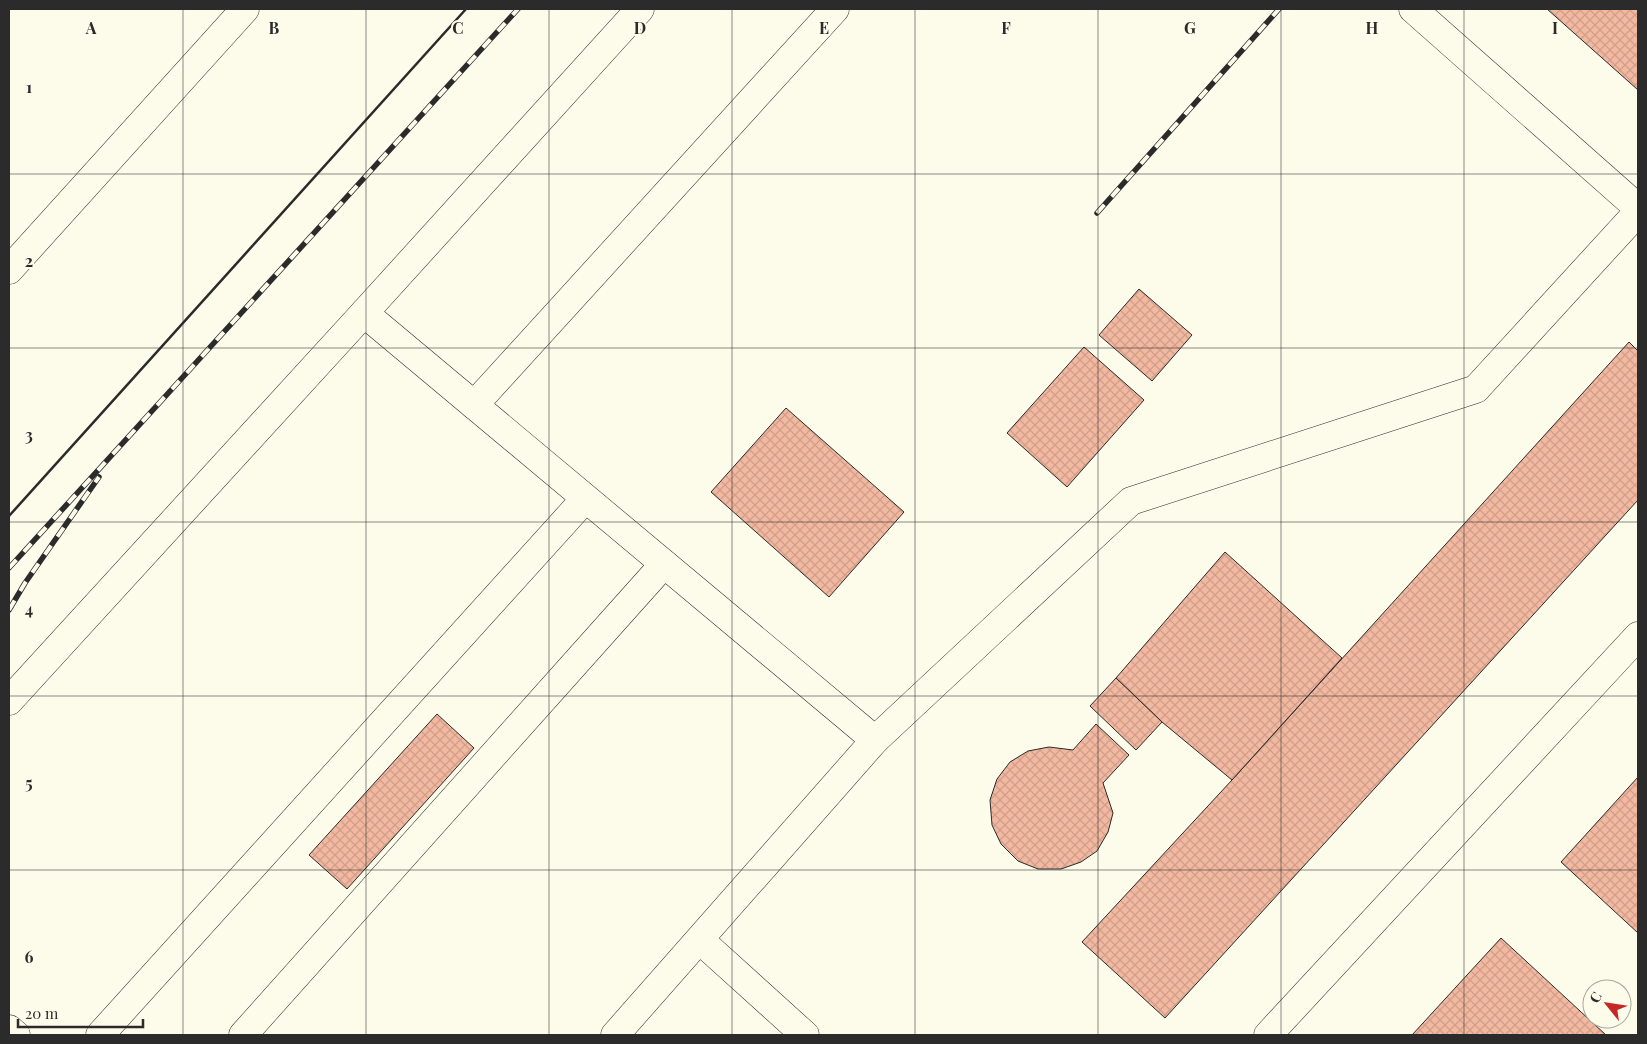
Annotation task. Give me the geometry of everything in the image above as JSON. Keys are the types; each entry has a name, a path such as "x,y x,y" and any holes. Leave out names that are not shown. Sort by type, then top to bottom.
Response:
{"lane":[{"path":"9,270 245,9"},
{"path":"9,701 640,9"},
{"path":"474,405 835,9"},
{"path":"615,1035 874,740 1131,501 1476,388 1638,210 1413,9"},
{"path":"364,313 585,500 874,740"},
{"path":"100,1035 585,500"},
{"path":"243,1035 664,564"},
{"path":"1268,1035 1638,636"},
{"path":"700,940 805,1035"},
{"path":"9,1029 16,1035"}],"building":[{"path":"1547,9 1638,9 1638,90"},
{"path":"1139,289 1192,335 1152,381 1099,335"},
{"path":"1629,342 1638,351 1638,500 1165,1018 1082,942 1232,780"},
{"path":"1084,347 1144,400 1067,487 1007,433"},
{"path":"786,408 904,512 829,597 711,492"},
{"path":"1225,552 1342,658 1232,780 1162,722 1116,678"},
{"path":"1116,678 1162,722 1136,750 1090,706"},
{"path":"437,714 474,748 347,889 309,855"},
{"path":"1096,724 1129,755 1103,783 1113,813 1108,832 1097,851 1081,862 1061,869 1038,869 1018,861 1001,844 992,825 990,800 997,779 1010,762 1028,751 1049,747 1073,750"},
{"path":"1638,777 1638,933 1561,862"},
{"path":"1501,938 1582,1013 1582,1029 1600,1029 1606,1035 1412,1035"}],"railway":[{"path":"9,568 518,9"},
{"path":"1097,213 1279,9"},
{"path":"9,610 25,583 99,477"}],"wall":[{"path":"9,516 466,9"}]}
